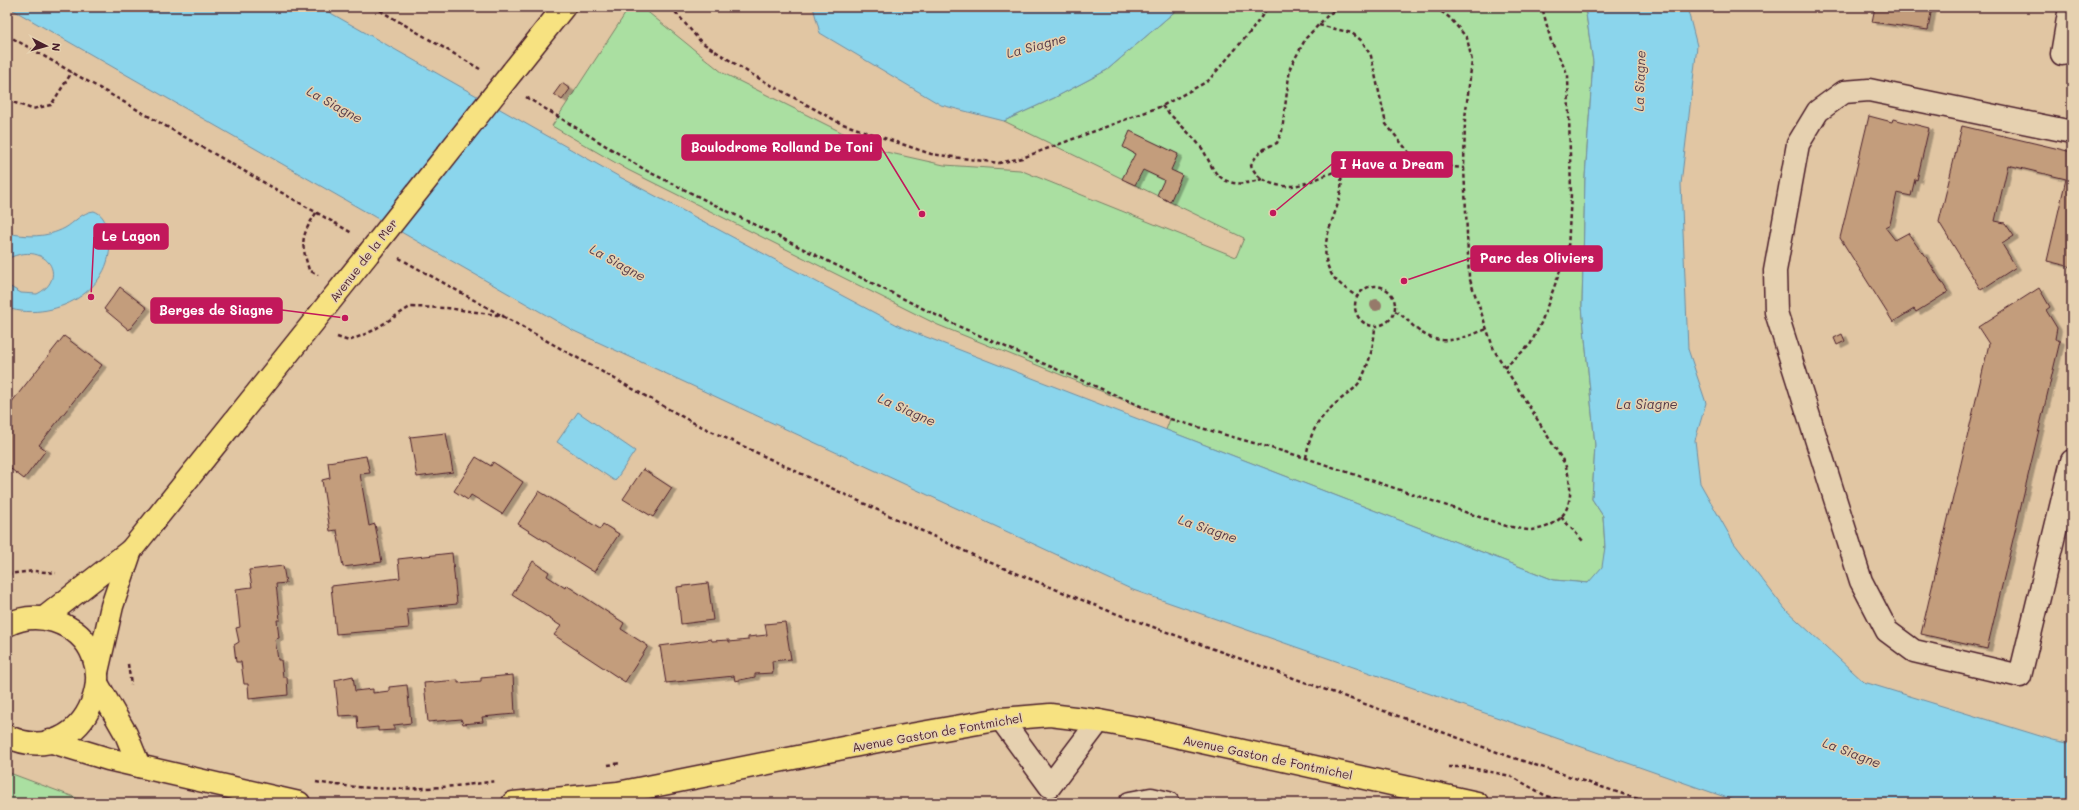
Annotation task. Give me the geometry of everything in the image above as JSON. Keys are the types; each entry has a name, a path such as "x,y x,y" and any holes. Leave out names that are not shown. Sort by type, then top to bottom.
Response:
{"main road":[{"name":"Avenue de la Mer","path":"130,550 340,290 564,7"},
{"path":"44,618 130,550"},
{"path":"7,736 16,740 32,743 49,741 68,734 83,721 93,704 112,606 130,550"},
{"path":"7,625 27,618 44,618 64,625 80,637 92,654 97,679 126,734 139,766"},
{"name":"Avenue Gaston de Fontmichel","path":"514,803 618,793 893,738 1001,719 1050,715 1100,721 1477,803"},
{"path":"49,741 108,760 299,803"}],"lane":[{"path":"2062,54 2070,7"},
{"path":"2072,132 1869,90 1844,92 1818,111 1798,144 1775,271 1776,312 1861,581 1887,631 1914,651 2020,676 2072,461"},
{"path":"1001,719 1049,795 1100,721"},
{"path":"1130,803 1151,799 1168,803"}],"path":[{"path":"374,7 486,73"},
{"path":"671,7 701,42 751,74 840,123 931,154 999,163 1015,160 1162,106 1208,81 1252,30 1268,7"},
{"path":"1339,7 1306,38 1290,68 1282,131 1277,143 1263,149 1256,156 1252,165 1254,172 1262,179 1283,186 1301,184 1341,170 1395,165 1464,168"},
{"path":"520,93 646,171 958,326 1170,419 1306,458 1506,526 1529,530 1548,527 1561,517 1568,507 1571,492 1571,481 1565,464 1522,392 1504,368 1494,350 1469,277 1464,168 1466,118 1472,61 1467,38 1450,18 1435,7"},
{"path":"1504,368 1530,345 1541,323 1568,249 1571,194 1568,75 1551,41 1542,7"},
{"path":"1319,25 1352,33 1362,40 1371,56 1386,124 1419,165"},
{"path":"7,35 316,213 357,235"},
{"path":"7,100 32,110 51,106 72,72"},
{"path":"1162,106 1199,145 1216,173 1226,181 1243,185 1262,179"},
{"path":"1341,170 1341,189 1329,225 1326,241 1326,260 1332,276 1358,297"},
{"path":"316,213 304,231 303,247 309,270 340,290"},
{"path":"398,257 690,421 979,558 1109,611 1508,756 1642,802 1650,803"},
{"path":"1379,286 1386,289 1392,295 1395,303 1395,311 1391,319 1384,325 1375,327 1367,325 1358,317 1355,305 1363,290 1370,287 1379,286"},
{"path":"308,330 349,341 372,331 410,306 447,308 506,317"},
{"path":"1395,311 1433,339 1446,341 1459,339 1487,329"},
{"path":"1306,458 1313,430 1327,410 1354,389 1361,380 1371,353 1375,327"},
{"path":"1561,517 1584,542"},
{"path":"7,574 34,571 63,574"}],"green space":[{"path":"1180,7 1585,7 1593,62 1585,178 1582,306 1595,445 1592,499 1603,516 1605,547 1603,567 1589,583 1554,580 1166,430 1170,419 938,325 628,170 552,126 629,8 644,9 723,73 877,150 944,165 1020,170 1236,257 1244,238 1004,121 1054,98 1107,70"},
{"path":"7,772 90,803 7,803"}],"water":[{"path":"8,7 320,7 618,176 903,328 1554,580 1588,583 1602,567 1605,547 1603,516 1592,499 1595,445 1582,306 1585,178 1593,62 1585,7 1687,7 1697,46 1681,184 1688,349 1706,403 1695,440 1700,483 1734,543 1785,609 1864,682 2053,740 2072,744 2072,803 1742,803 1133,590 574,331"},
{"name":"La Siagne","path":"813,7 1180,7 1107,70 1054,98 1004,121 941,105 820,33"},
{"path":"94,211 101,215 105,222 110,248 106,266 96,282 82,295 65,305 46,310 26,311 7,308 7,285 21,293 37,294 47,287 52,279 52,271 49,263 42,257 33,254 21,254 7,259 7,233 29,236 51,234 65,228 86,213"},
{"path":"578,412 635,451 615,481 557,442"}],"building":[{"path":"1875,7 1932,7 1928,30 1872,22"},
{"path":"562,83 570,89 562,100 554,94"},
{"path":"1869,116 1892,122 1893,119 1929,128 1917,180 1915,179 1911,196 1897,193 1890,224 1885,227 1895,240 1908,233 1922,253 1923,252 1948,292 1916,312 1914,309 1893,322 1840,238"},
{"path":"1962,126 2072,152 2072,267 2047,261 2066,179 2008,165 1995,221 2005,223 2014,236 2002,244 2016,267 1981,290 1939,222"},
{"path":"1130,131 1178,154 1171,170 1182,175 1170,202 1157,195 1164,180 1143,170 1135,185 1122,179 1135,154 1123,147"},
{"path":"120,287 147,308 129,330 104,309"},
{"path":"2039,288 2050,307 2046,310 2057,328 2055,339 2060,341 1987,649 1921,634 1989,344 1978,327"},
{"path":"1842,334 1845,341 1837,345 1834,338"},
{"path":"64,336 102,365 39,445 46,450 24,479 7,466 7,408"},
{"path":"446,433 453,472 417,477 410,437"},
{"path":"366,456 370,473 360,474 369,526 375,524 382,562 343,567 337,530 330,531 322,480 330,478 328,462"},
{"path":"476,457 491,466 493,462 523,482 502,514 471,495 468,500 454,491"},
{"path":"643,469 672,488 653,517 623,499"},
{"path":"539,491 600,529 603,524 619,534 594,572 518,524"},
{"path":"452,553 457,604 407,609 409,628 336,634 331,586 400,578 398,559"},
{"path":"533,561 549,572 547,576 565,588 566,585 624,623 621,629 648,646 625,682 554,635 561,626 512,595"},
{"path":"283,566 286,583 276,584 280,620 277,620 279,638 275,639 278,660 281,660 283,677 287,677 288,695 249,699 248,684 244,684 241,662 236,662 234,645 239,642 236,628 240,627 236,589 252,587 249,570"},
{"path":"708,583 713,620 681,624 677,587"},
{"path":"785,622 791,659 772,661 773,673 755,674 755,677 735,681 734,676 666,683 660,646 711,639 712,641 729,640 729,642 748,640 748,637 767,635 765,624"},
{"path":"513,675 515,714 482,717 483,722 463,724 461,719 428,722 424,683 458,680 458,683 481,681 481,678"},
{"path":"353,676 355,691 373,689 373,693 389,691 389,687 407,685 411,723 394,725 394,730 378,731 378,727 358,729 357,715 339,716 335,680"}],"place":[{"name":"I Have a Dream","path":"1273,213"},
{"name":"Boulodrome Rolland De Toni","path":"922,214"},
{"name":"Parc des Oliviers","path":"1404,281"},
{"name":"Le Lagon","path":"91,297"},
{"name":"Berges de Siagne","path":"345,318"}]}
